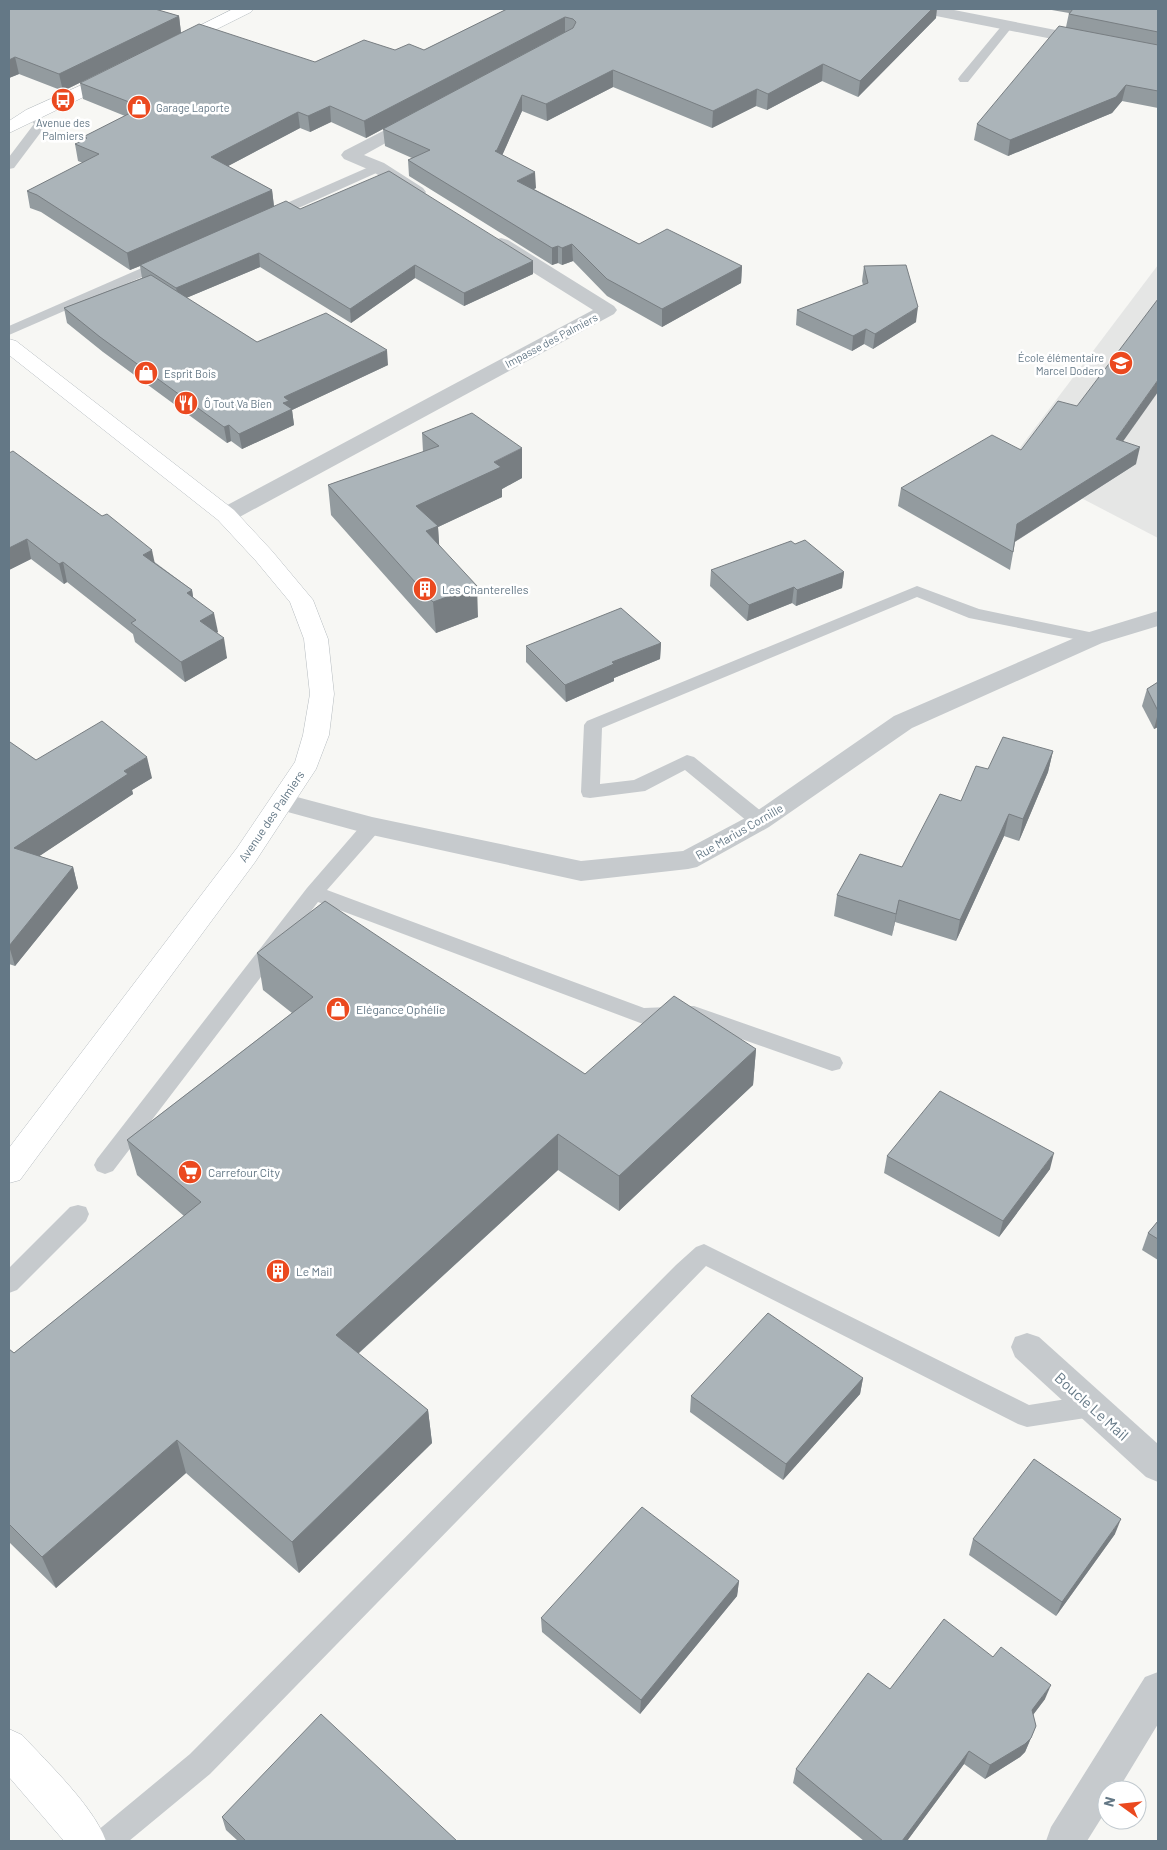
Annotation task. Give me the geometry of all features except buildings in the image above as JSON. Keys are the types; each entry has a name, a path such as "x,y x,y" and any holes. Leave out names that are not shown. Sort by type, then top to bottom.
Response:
{"main road":[{"path":"158,53 245,9"},
{"path":"9,128 32,114 132,66"},
{"path":"9,120 32,114"},
{"name":"Avenue des Palmiers","path":"9,345 226,515 264,556 300,600 316,638 322,694 316,736 307,763 282,802 246,855 9,1171"},
{"path":"9,1748 72,1820 87,1841"}],"street":[{"path":"926,9 1158,55"},
{"path":"434,202 378,167 350,155 436,109"},
{"name":"Impasse des Palmiers","path":"226,515 607,310 483,233"},
{"name":"Rue Marius Cornille","path":"282,802 372,826 581,871 688,860 760,821 903,722 1094,638 1158,618"},
{"name":"Boucle Le Mail","path":"1027,1347 1158,1466"},
{"path":"1065,1841 1158,1690"}],"lane":[{"path":"964,79 1008,25"},
{"path":"9,165 41,124 32,114"},
{"path":"261,219 378,167"},
{"path":"9,331 180,255"},
{"path":"760,821 687,761 638,786 590,792 593,725 917,591 975,614 1094,638"},
{"path":"105,1165 314,893 372,826"},
{"path":"314,893 644,1016 694,1014 832,1063"},
{"path":"9,1283 78,1214"},
{"path":"107,1841 207,1756 684,1272 704,1254 1027,1416 1092,1406"}],"shaded area":[{"name":"École élémentaire Marcel Dodero","path":"1158,265 1158,538 1010,461"}],"place":[{"name":"Avenue des Palmiers","path":"63,100"},
{"name":"Garage Laporte","path":"139,107"},
{"name":"École élémentaire Marcel Dodero","path":"1121,363"},
{"name":"Esprit Bois","path":"146,373"},
{"name":"Ô Tout Va Bien","path":"186,403"},
{"name":"Les Chanterelles","path":"425,589"},
{"name":"Elégance Ophélie","path":"338,1009"},
{"name":"Carrefour City","path":"190,1172"},
{"name":"Le Mail","path":"278,1271"}]}
